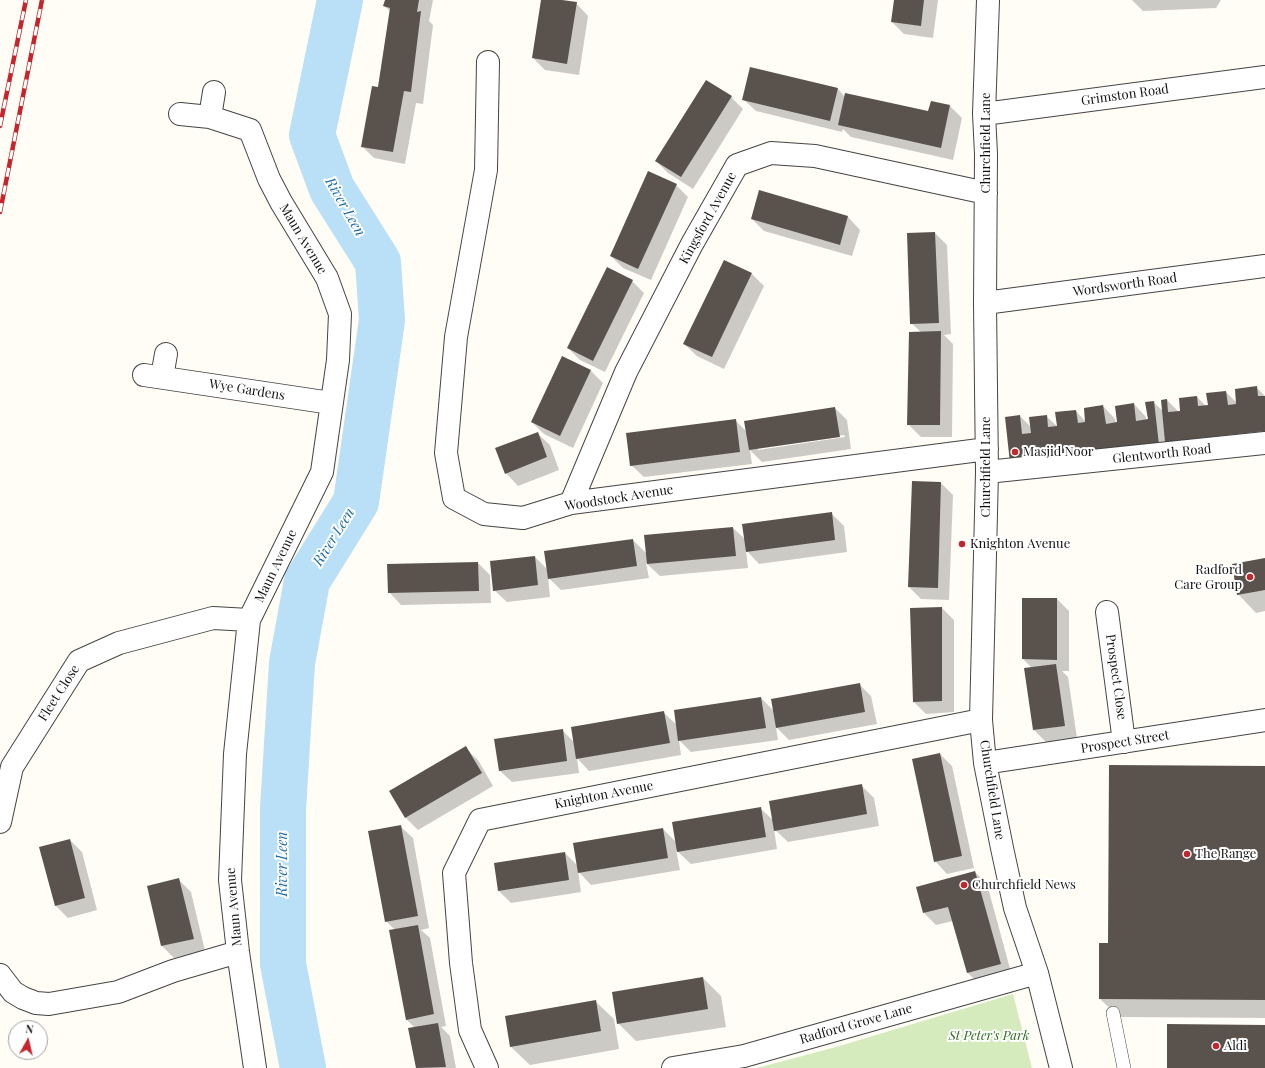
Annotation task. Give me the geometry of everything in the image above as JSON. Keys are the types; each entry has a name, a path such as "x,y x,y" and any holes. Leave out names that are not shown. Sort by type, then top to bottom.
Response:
{"street":[{"name":"Churchfield Lane","path":"988,0 984,114 986,193 985,303 987,472 981,720 985,763 1015,908 1037,973 1061,1068"},
{"name":"Woodstock Avenue","path":"488,62 486,170 456,338 446,453 454,498 484,514 523,518 571,503 987,449"},
{"name":"Grimston Road","path":"984,114 1265,77"},
{"path":"210,117 214,92"},
{"name":"Maun Avenue","path":"180,114 210,117 250,130 269,179 281,202 327,278 340,314 338,360 322,472 250,620 235,754 230,880 238,952 255,1068"},
{"name":"Kingsford Avenue","path":"571,503 626,372 692,244 737,165 771,153 815,156 986,193"},
{"name":"Wordsworth Road","path":"985,303 1265,266"},
{"name":"Wye Gardens","path":"166,354 153,376 331,403"},
{"name":"Glentworth Road","path":"987,472 1265,443"},
{"name":"Prospect Close","path":"1107,612 1124,742"},
{"name":"Fleet Close","path":"0,822 12,767 79,661 119,642 213,618 250,620"},
{"name":"Knighton Avenue","path":"487,1068 470,1030 461,963 454,874 480,820 981,720"},
{"name":"Prospect Street","path":"985,763 1265,720"},
{"path":"0,975 13,992 23,998 36,1003 49,1004 118,992 173,971 238,952"},
{"name":"Radford Grove Lane","path":"673,1068 744,1056 1037,973"}],"lane":[{"path":"1113,1013 1124,1068"}],"green space":[{"name":"St Peter's Park","path":"1013,994 1032,1068 757,1068 836,1047"}],"building":[{"path":"385,0 419,0 417,12 421,11 411,92 404,91 393,152 361,147 372,86 378,87 390,8 383,6"},
{"path":"541,0 577,2 567,64 532,58"},
{"path":"894,0 924,0 921,26 891,22"},
{"path":"750,67 838,88 830,121 742,100"},
{"path":"706,80 732,96 681,177 655,161"},
{"path":"845,93 928,111 931,101 950,105 941,148 838,125"},
{"path":"648,171 677,184 638,269 610,256"},
{"path":"759,190 848,216 840,245 751,219"},
{"path":"935,232 939,323 910,324 907,233"},
{"path":"724,260 752,273 712,357 683,344"},
{"path":"607,267 633,280 593,361 567,348"},
{"path":"941,331 940,425 907,425 909,332"},
{"path":"562,356 591,370 560,436 531,422"},
{"path":"1257,386 1258,396 1265,396 1265,431 1165,442 1161,400 1167,399 1168,412 1180,411 1179,398 1197,396 1198,406 1208,405 1206,393 1226,391 1228,405 1236,404 1235,389"},
{"path":"1154,401 1159,445 1010,463 1005,417 1020,415 1022,434 1031,433 1029,417 1047,415 1048,427 1057,426 1055,412 1076,410 1078,423 1085,422 1084,408 1103,405 1106,424 1117,422 1115,406 1134,403 1136,421 1148,419 1145,402"},
{"path":"835,407 840,437 749,450 744,421"},
{"path":"736,419 740,452 630,466 626,433"},
{"path":"538,432 547,457 505,474 495,448"},
{"path":"912,481 941,482 938,588 908,587"},
{"path":"832,512 835,540 746,552 742,524"},
{"path":"733,527 736,556 647,564 644,535"},
{"path":"633,539 637,566 548,579 544,551"},
{"path":"535,556 538,585 493,591 490,561"},
{"name":"Radford Care Group","path":"1265,558 1265,590 1237,595 1232,564"},
{"path":"478,562 479,591 388,593 387,564"},
{"path":"1022,598 1057,598 1057,660 1022,659"},
{"path":"942,607 942,701 913,702 910,608"},
{"path":"1056,664 1065,726 1033,730 1024,668"},
{"path":"860,683 865,712 776,728 771,699"},
{"path":"761,697 766,728 678,741 674,710"},
{"path":"664,711 670,743 576,759 571,727"},
{"path":"563,729 567,761 499,771 494,739"},
{"path":"466,746 482,773 405,818 389,791"},
{"path":"940,753 962,856 934,862 912,759"},
{"name":"The Range","path":"1109,765 1265,766 1265,1000 1099,999 1099,943 1108,943"},
{"path":"862,784 867,814 774,831 769,801"},
{"path":"761,807 766,837 677,852 672,822"},
{"path":"401,825 418,916 385,922 368,831"},
{"path":"663,828 668,858 578,873 573,843"},
{"path":"70,839 85,898 55,906 39,847"},
{"path":"565,852 569,880 498,891 494,863"},
{"path":"975,871 1001,964 967,973 948,907 923,913 916,887"},
{"path":"179,878 194,939 161,946 147,886"},
{"path":"418,925 434,1014 406,1020 389,930"},
{"path":"703,977 708,1009 617,1024 612,992"},
{"path":"596,1000 601,1031 510,1047 505,1016"},
{"path":"438,1023 446,1067 416,1068 408,1028"},
{"name":"Aldi","path":"1167,1024 1265,1025 1265,1068 1167,1068"}],"waterway":[{"name":"River Leen","path":"303,1068 283,964 283,809 292,663 307,581 356,502 382,320 378,262 332,189 312,135 340,0"}],"railway":[{"path":"0,126 26,0"},
{"path":"0,212 42,0"}],"place":[{"name":"Masjid Noor","path":"1015,452"},
{"name":"Knighton Avenue","path":"962,544"},
{"name":"Radford Care Group","path":"1250,577"},
{"name":"The Range","path":"1187,854"},
{"name":"Churchfield News","path":"964,885"},
{"name":"Aldi","path":"1216,1046"}]}
